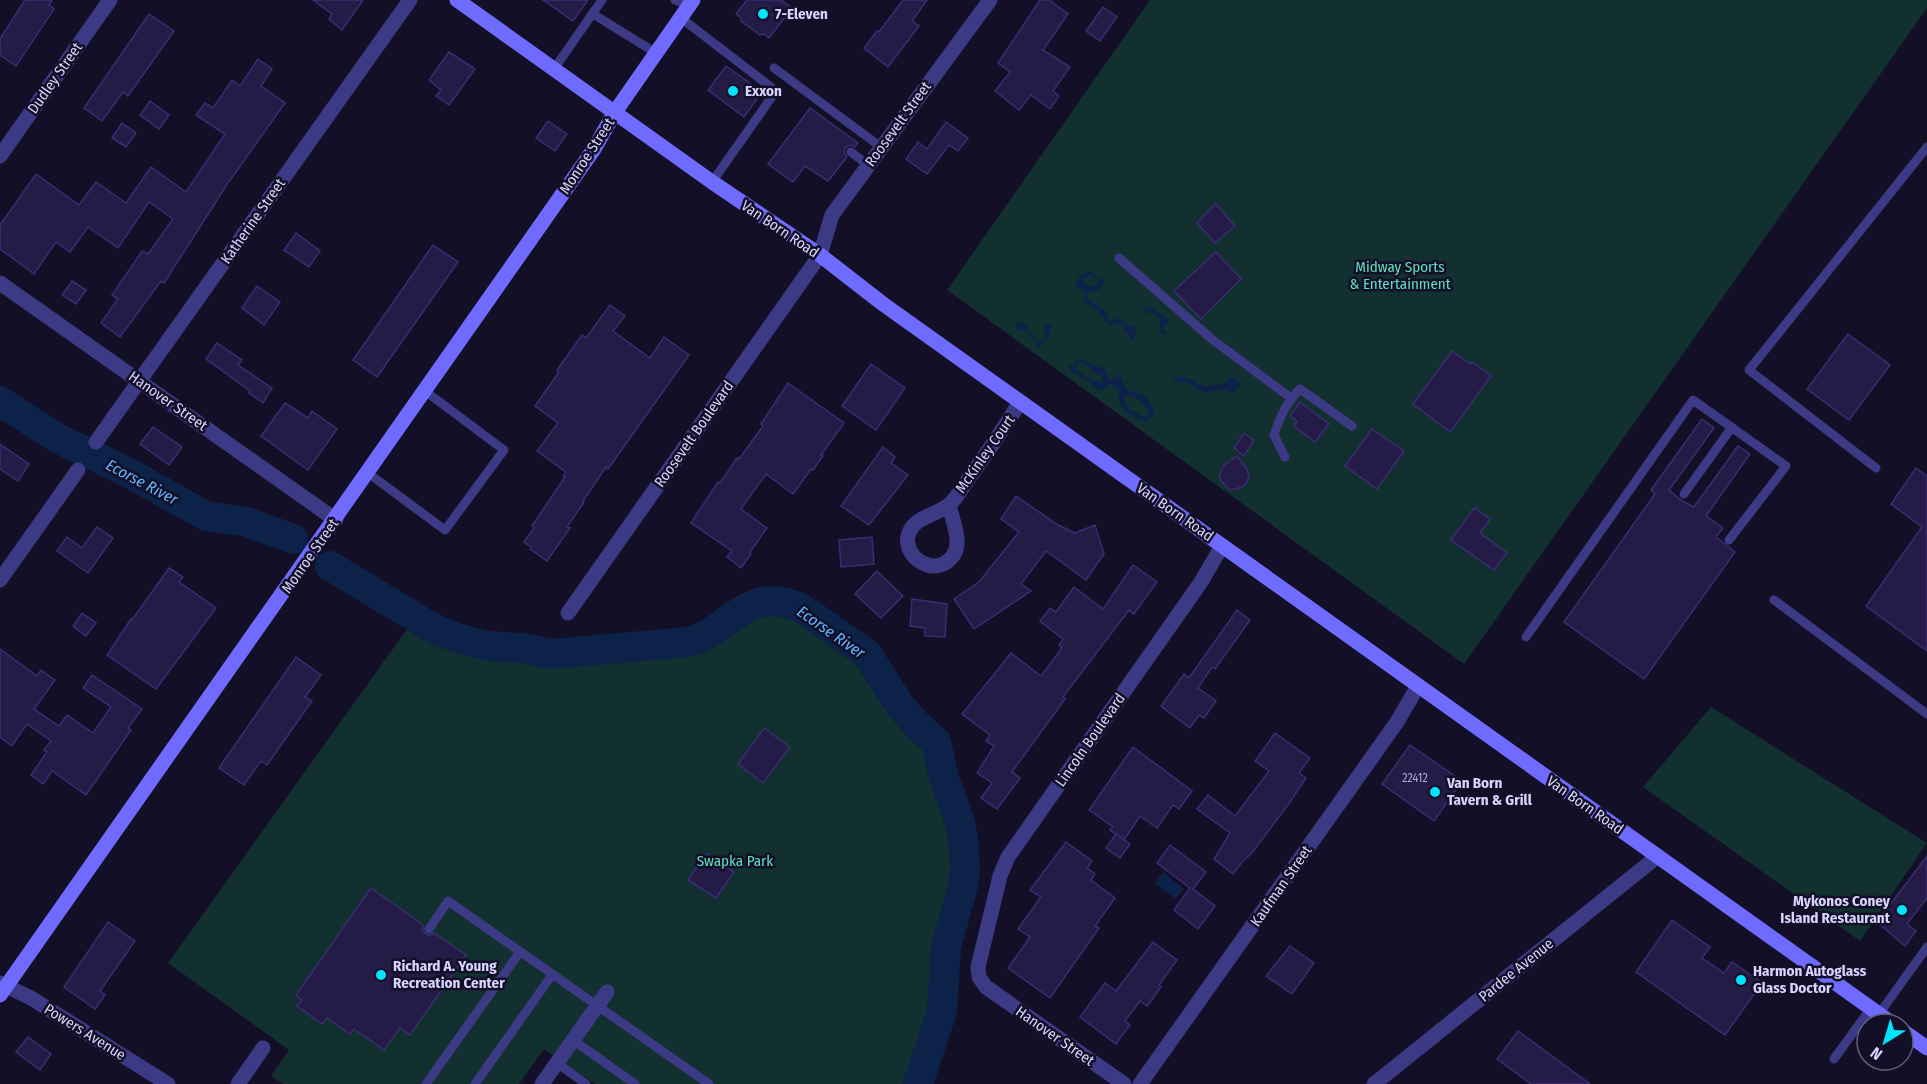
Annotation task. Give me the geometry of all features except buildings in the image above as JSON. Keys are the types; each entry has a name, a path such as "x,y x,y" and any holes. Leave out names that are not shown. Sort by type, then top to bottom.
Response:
{"main road":[{"name":"Van Born Road","path":"457,0 712,182 820,255 883,304 1875,1011"},
{"name":"Monroe Street","path":"2,988 325,536 594,149 615,112 656,53 684,6"}],"street":[{"name":"Dudley Street","path":"0,156 110,0"},
{"name":"Katherine Street","path":"96,442 410,0"},
{"name":"Roosevelt Street","path":"820,255 832,215 990,0"},
{"name":"Roosevelt Boulevard","path":"568,613 820,255"},
{"name":"Hanover Street","path":"0,283 336,520"},
{"name":"McKinley Court","path":"949,505 998,438 1020,402"},
{"path":"0,580 78,470"},
{"name":"Lincoln Boulevard","path":"986,987 979,977 978,967 1000,876 1008,857 1201,582 1222,546"},
{"name":"Kaufman Street","path":"1140,1084 1397,722 1418,686"},
{"name":"Pardee Avenue","path":"1374,1084 1658,856"},
{"name":"Hanover Street","path":"986,987 1124,1084"},
{"name":"Powers Avenue","path":"2,988 31,998 168,1084"},
{"path":"542,1084 608,992"},
{"path":"238,1084 263,1048"}],"lane":[{"path":"554,69 602,0"},
{"path":"684,6 776,91 712,182"},
{"path":"592,14 656,53"},
{"path":"774,68 882,147"},
{"path":"1876,468 1749,370 1927,147"},
{"path":"851,152 868,165"},
{"path":"1119,258 1213,340 1291,398"},
{"path":"1285,457 1274,435 1280,415 1300,389 1352,426"},
{"path":"368,473 445,530 504,450 425,392"},
{"path":"1526,637 1693,400 1786,466 1729,540"},
{"path":"1684,494 1731,427"},
{"path":"1774,600 1927,714"},
{"path":"429,929 448,901 709,1084"},
{"path":"1834,1059 1927,947"},
{"path":"426,1084 520,952"},
{"path":"1918,959 1927,966"},
{"path":"475,1084 552,975"},
{"path":"573,1040 635,1084"},
{"path":"557,1063 586,1084"}],"green space":[{"name":"Midway Sports & Entertainment","path":"1150,0 1927,0 1927,8 1464,664 947,290"},
{"name":"Swapka Park","path":"779,602 791,603 801,608 867,654 899,704 936,742 944,778 960,822 965,872 946,947 942,1011 918,1084 595,1084 544,1049 519,1084 283,1084 271,1076 289,1050 168,963 415,618 457,638 488,646 523,648 541,653 622,649 688,642 704,635 730,615 745,607"},
{"path":"1711,707 1927,843 1860,941 1643,787"}],"water":[{"path":"1090,271 1104,281 1101,288 1088,292 1087,299 1105,310 1108,319 1112,321 1117,317 1128,325 1137,327 1134,339 1131,339 1121,324 1109,325 1096,309 1083,301 1085,291 1077,288 1076,284 1080,275","holes":["1089,275 1098,278 1097,286 1084,285 1084,278"]},
{"path":"1144,308 1155,309 1168,320 1163,328 1165,335 1160,333 1160,319 1146,312"},
{"path":"1020,321 1025,324 1038,342 1043,341 1046,336 1043,328 1045,324 1051,326 1048,338 1038,347 1027,331 1018,330 1016,325"},
{"path":"1079,358 1106,370 1109,380 1119,376 1122,378 1126,390 1143,394 1155,410 1153,417 1147,422 1126,412 1120,403 1119,391 1111,384 1100,391 1069,370 1069,366","holes":["1079,362 1097,375 1101,374 1103,380 1092,380 1081,374 1076,368","1127,395 1141,401 1149,412 1144,417 1128,408 1124,400"]},
{"path":"1173,377 1184,377 1206,387 1225,384 1229,378 1240,382 1239,388 1232,393 1224,389 1204,393 1190,384 1174,381"},
{"path":"1163,872 1184,889 1176,899 1155,883"}],"waterway":[{"name":"Ecorse River","path":"0,401 57,438 131,474 206,516 247,522 293,539"},
{"name":"Ecorse River","path":"330,566 431,627 457,638 488,646 523,648 552,654 688,642 716,629 752,605 782,602 801,608 867,654 899,704 936,742 944,778 960,822 964,845 965,872 946,947 942,1011 918,1084"}],"place":[{"name":"7-Eleven","path":"763,14"},
{"name":"Exxon","path":"733,91"},
{"name":"Van Born Tavern & Grill","path":"1435,792"},
{"name":"Mykonos Coney Island Restaurant","path":"1902,910"},
{"name":"Richard A. Young Recreation Center","path":"381,975"},
{"name":"Harmon Autoglass Glass Doctor","path":"1741,980"}]}
